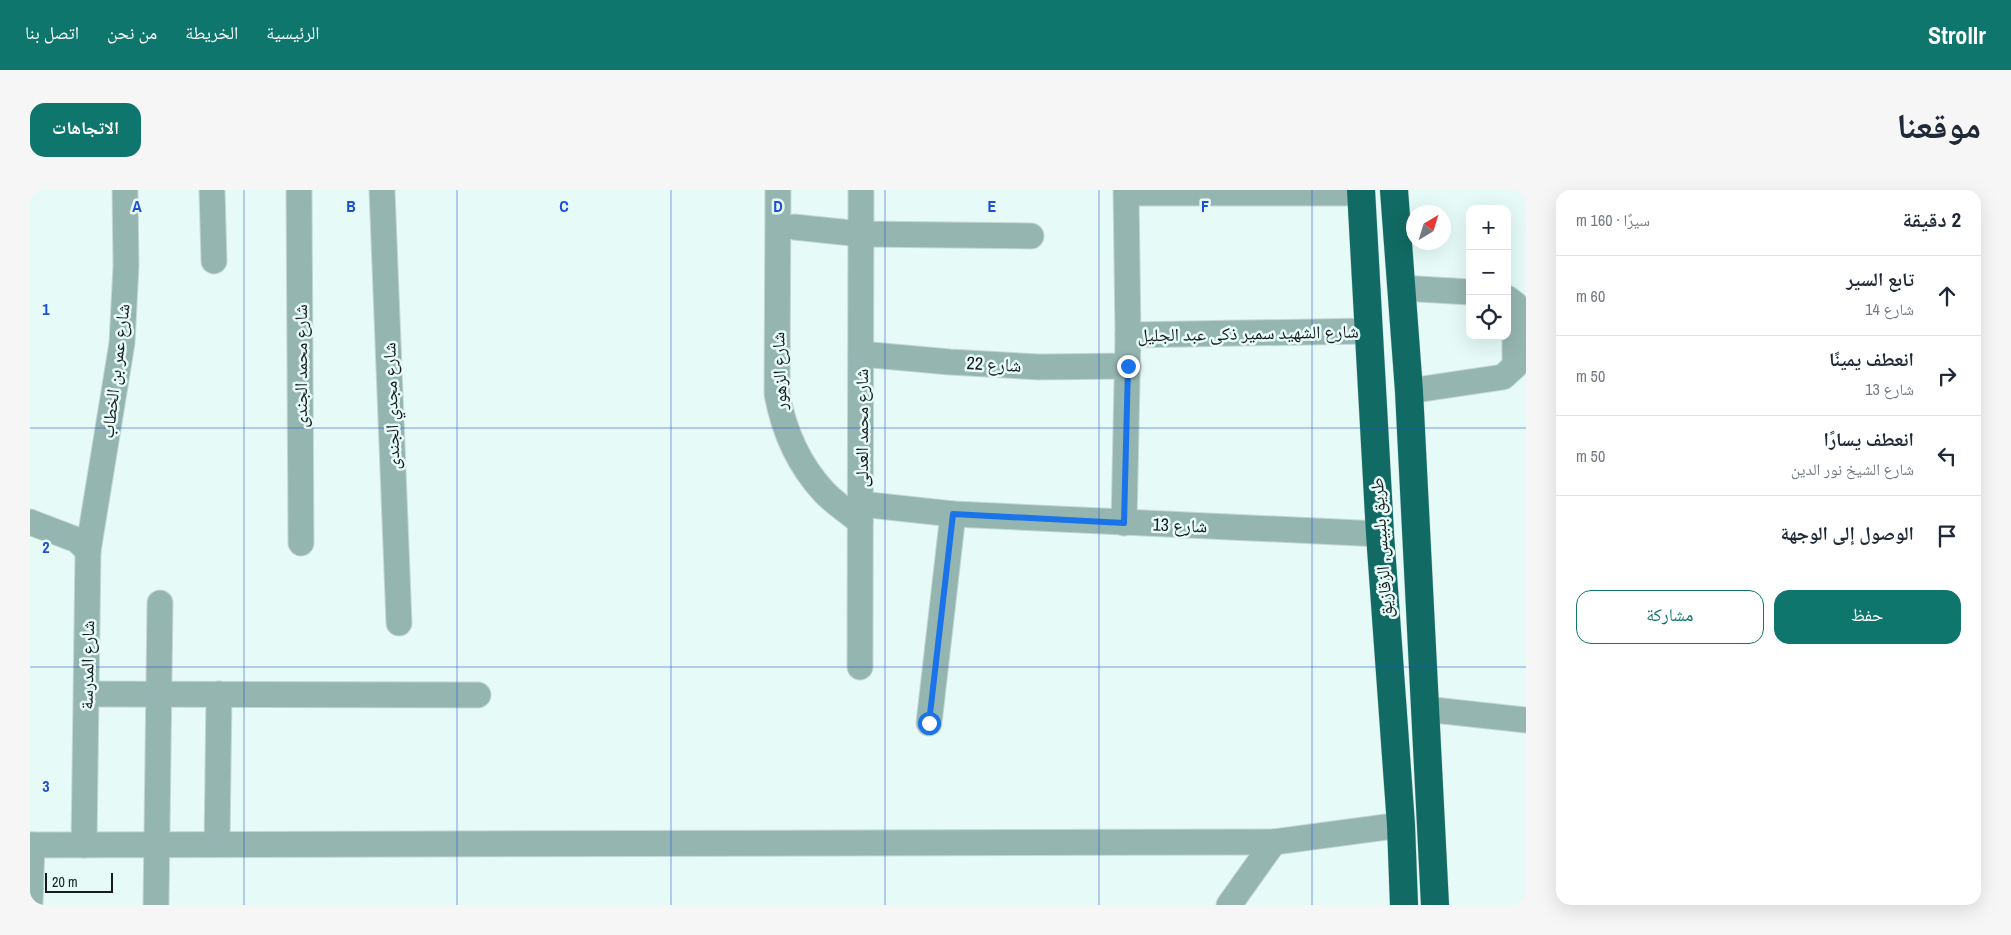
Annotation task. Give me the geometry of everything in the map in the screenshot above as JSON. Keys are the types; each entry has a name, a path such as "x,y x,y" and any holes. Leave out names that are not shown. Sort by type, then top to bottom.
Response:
{"highway":[{"name":"طريق بلبيس, الزقازيق","path":"1394,190 1409,391 1435,905"},
{"name":"طريق بلبيس, الزقازيق","path":"1361,192 1380,534 1401,825 1404,905"}],"street":[{"name":"شارع عمر بن الخطاب","path":"88,551 122,343 126,266 124,190"},
{"path":"212,190 214,261"},
{"name":"شارع محمد الجندى","path":"298,190 301,543"},
{"name":"شارع مجدي الجندى","path":"382,190 399,623"},
{"name":"شارع الزهور","path":"778,190 777,394 781,419 796,455 824,492 861,513"},
{"name":"شارع محمد العدلى","path":"860,667 861,190"},
{"path":"1124,523 1128,366 1126,192 1361,192"},
{"path":"794,227 861,234 1032,236"},
{"path":"1401,288 1466,292"},
{"path":"1409,391 1503,377 1515,366 1514,304 1511,301"},
{"name":"شارع الشهيد سمير ذكى عبد الجليل","path":"1128,336 1368,331"},
{"name":"شارع 22","path":"861,354 950,362 1029,366 1128,366"},
{"name":"شارع 13","path":"861,513 953,514 1380,534"},
{"path":"929,723 953,514"},
{"path":"30,522 77,540 88,551"},
{"name":"شارع المدرسة","path":"84,845 88,551"},
{"path":"156,905 160,603"},
{"path":"87,694 478,696"},
{"path":"217,844 219,694"},
{"path":"1425,709 1526,720"},
{"path":"30,905 31,845 1274,842 1401,825"},
{"path":"1229,905 1274,842"}],"route":[{"path":"929,723 953,514 1124,523 1128,366"}]}
